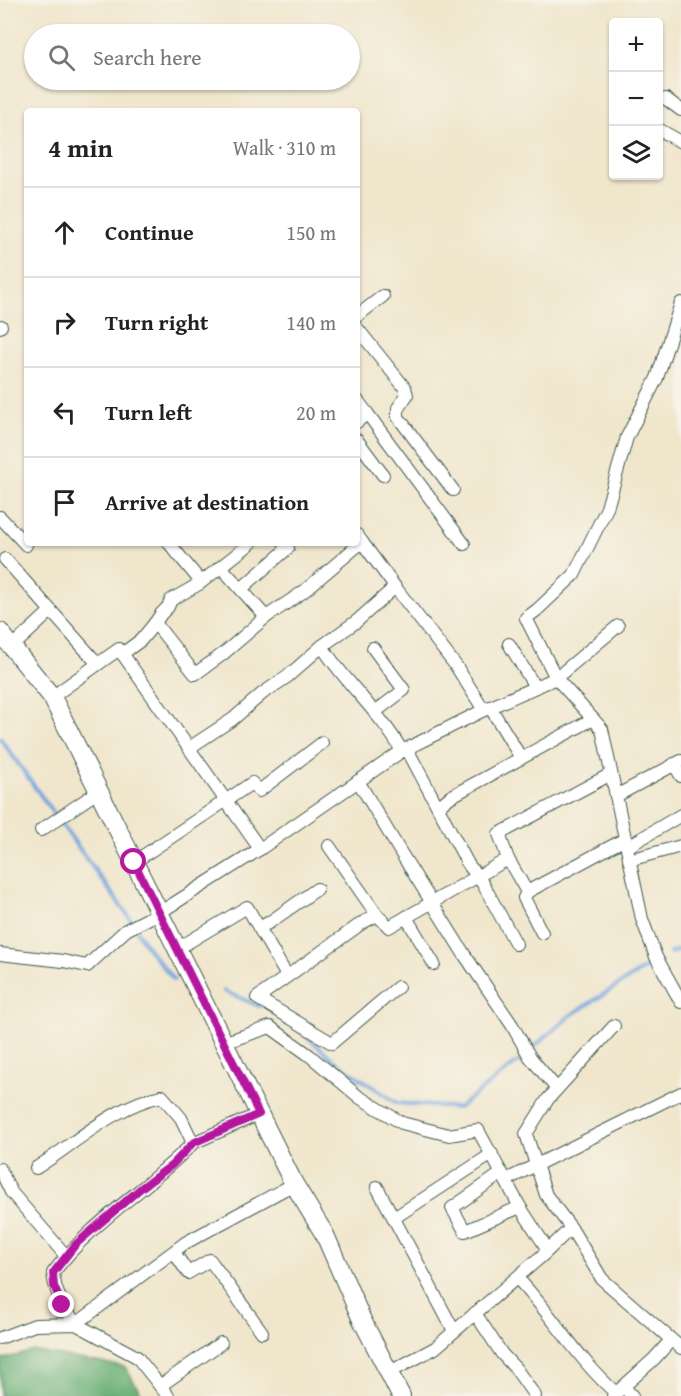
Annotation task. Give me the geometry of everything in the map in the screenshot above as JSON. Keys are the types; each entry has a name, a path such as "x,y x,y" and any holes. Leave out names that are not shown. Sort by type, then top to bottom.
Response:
{"street":[{"path":"666,99 681,110"},
{"path":"663,132 681,142"},
{"path":"360,314 383,296"},
{"path":"679,995 656,957 642,920 602,729 556,678 526,618 574,575 607,508 627,437 657,378 681,303"},
{"path":"360,332 405,388 407,395 398,408 398,417 453,490"},
{"path":"360,404 464,544"},
{"path":"360,419 367,413"},
{"path":"360,444 383,475"},
{"path":"0,518 24,540"},
{"path":"360,538 487,708 521,758"},
{"path":"25,546 3,561 51,610 98,664"},
{"path":"172,546 201,582"},
{"path":"122,654 141,640 171,600 201,582 247,546"},
{"path":"241,589 288,546"},
{"path":"155,623 195,674 223,654 266,617 303,592 352,546"},
{"path":"221,567 266,617"},
{"path":"189,748 287,677 395,587"},
{"path":"12,647 51,610"},
{"path":"0,954 87,966 126,930 159,913 260,849 404,750 487,708 556,678 618,626"},
{"path":"0,632 51,697 294,1184 325,1235 362,1320 400,1396"},
{"path":"508,644 535,687"},
{"path":"322,646 337,669 375,712 404,750 516,944"},
{"path":"373,648 404,690 375,712"},
{"path":"51,697 119,649 260,849"},
{"path":"438,807 450,797 593,719"},
{"path":"134,862 252,783 259,791 322,743"},
{"path":"616,796 678,762 681,776"},
{"path":"527,892 508,860 499,834 611,774"},
{"path":"358,781 530,1057 557,1089"},
{"path":"41,830 99,791"},
{"path":"542,933 524,898 527,892 681,815"},
{"path":"329,846 377,915 389,927 508,860"},
{"path":"629,861 681,846"},
{"path":"259,928 317,889"},
{"path":"177,949 247,907 287,976"},
{"path":"377,915 362,923 257,998 332,1043 398,987"},
{"path":"406,917 434,963"},
{"path":"517,1278 543,1306 562,1334 621,1393 654,1359 676,1344 602,1279 571,1228 546,1196 526,1134 548,1099 614,1026"},
{"path":"223,1042 270,1027 309,1055 359,1097 402,1124 449,1135 478,1130 519,1207 548,1250"},
{"path":"519,1207 465,1231 452,1208 504,1176 536,1165 681,1092"},
{"path":"36,1168 100,1124 131,1106 146,1099 162,1096 181,1118 193,1143"},
{"path":"168,1396 137,1358 76,1324 62,1305 54,1286 53,1273 76,1244 172,1165 193,1143 259,1114"},
{"path":"394,1218 492,1154"},
{"path":"0,1170 11,1192 66,1256"},
{"path":"0,1338 35,1325 76,1324 174,1252 216,1225 294,1184"},
{"path":"377,1187 453,1331"},
{"path":"388,1373 435,1348 571,1228"},
{"path":"174,1252 188,1273 210,1260 261,1332"},
{"path":"475,1313 502,1354 535,1396"},
{"path":"160,1386 221,1343"}],"green space":[{"path":"33,1351 125,1367 143,1396 0,1396 0,1360"}],"waterway":[{"path":"0,738 54,814"},
{"path":"60,822 131,920"},
{"path":"137,931 149,950 174,980"},
{"path":"670,953 681,949"},
{"path":"536,1045 571,1015 650,965"},
{"path":"224,991 259,1006"},
{"path":"296,1027 336,1062 397,1103 458,1108 523,1058"}],"route":[{"path":"62,1305 54,1286 53,1273 76,1244 141,1188 172,1165 193,1143 259,1114 134,862"}]}
